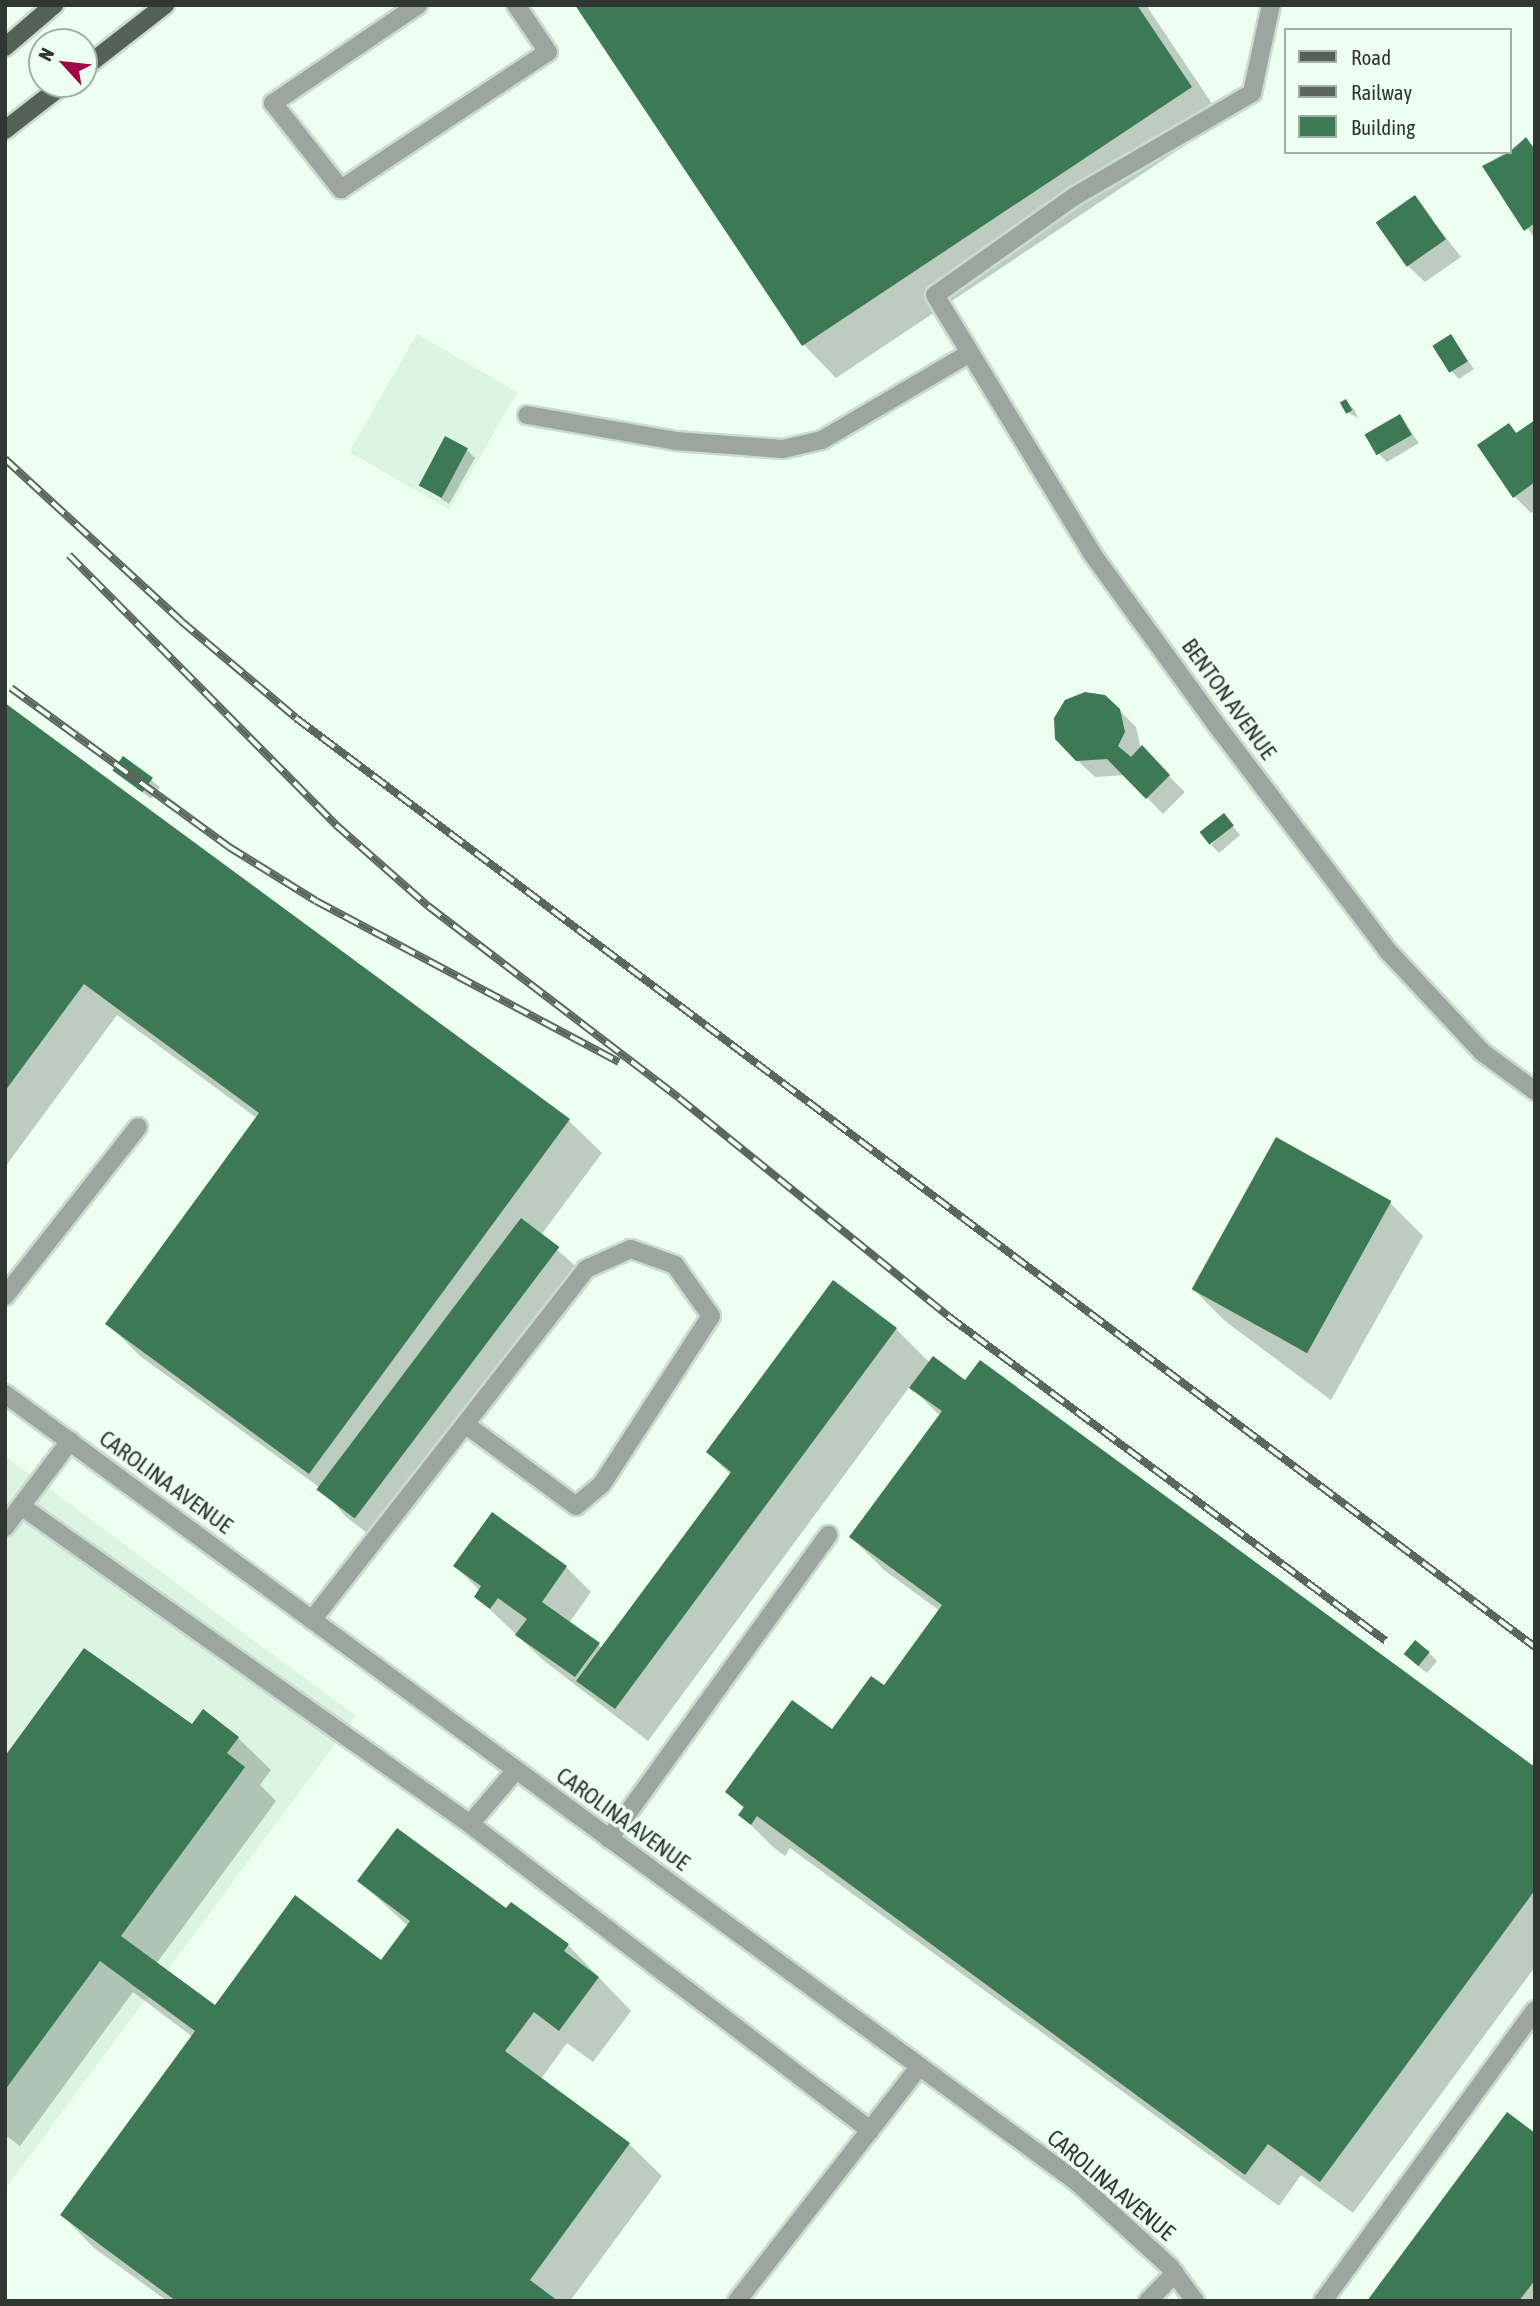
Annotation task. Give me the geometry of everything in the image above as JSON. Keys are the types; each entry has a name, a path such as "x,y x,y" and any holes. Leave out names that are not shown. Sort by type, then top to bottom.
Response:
{"main road":[{"path":"5,47 54,5"},
{"path":"98,57 165,5"},
{"path":"5,130 46,98"}],"street":[{"path":"418,5 273,103 341,189 548,52 516,5"},
{"name":"BENTON AVENUE","path":"1271,5 1252,93 1075,196 935,295 968,354 1093,555 1387,950 1482,1052 1535,1091"},
{"path":"527,415 676,441 783,449 822,440 968,354"},
{"path":"6,1292 138,1127"},
{"path":"312,1620 586,1269 631,1249 675,1265 711,1316 602,1484 576,1506 466,1425"},
{"name":"CAROLINA AVENUE","path":"5,1394 1077,2182 1175,2273 1195,2301"},
{"path":"5,1527 70,1441"},
{"path":"21,1506 470,1824 870,2130"},
{"path":"609,1839 828,1535"},
{"path":"470,1824 516,1770"},
{"path":"1324,2301 1535,2010"},
{"path":"737,2301 919,2067"},
{"path":"1148,2301 1175,2273"}],"shaded area":[{"path":"417,334 517,392 449,510 349,452"},
{"path":"5,1456 356,1716 5,2189"}],"building":[{"path":"575,5 1137,5 1192,87 802,346"},
{"path":"1526,137 1535,150 1535,223 1524,231 1482,166 1506,154 1512,154 1512,150"},
{"path":"1415,195 1446,239 1407,267 1376,223"},
{"path":"1451,334 1468,361 1449,373 1432,346"},
{"path":"1346,399 1352,410 1346,414 1340,402"},
{"path":"1400,414 1412,435 1376,455 1364,434"},
{"path":"1535,420 1535,482 1513,498 1477,445 1509,423 1516,433"},
{"path":"445,436 468,448 442,498 419,485"},
{"path":"1085,692 1105,695 1120,709 1125,732 1118,746 1131,757 1142,745 1170,775 1146,799 1107,759 1076,761 1055,739 1054,718 1065,700"},
{"path":"5,703 570,1119 309,1474 105,1324 259,1113 84,984 5,1091"},
{"path":"123,756 153,778 142,792 112,771"},
{"path":"1224,813 1234,826 1209,845 1200,832"},
{"path":"1276,1137 1391,1201 1307,1353 1192,1289"},
{"path":"521,1218 559,1247 355,1518 316,1490"},
{"path":"833,1280 897,1328 615,1709 576,1681 731,1472 706,1452"},
{"path":"933,1356 965,1380 980,1360 1535,1767 1535,1890 1320,2182 1268,2144 1245,2175 757,1816 751,1825 738,1815 744,1807 725,1792 792,1700 832,1729 871,1676 884,1685 942,1605 849,1537 942,1411 909,1388"},
{"path":"492,1512 567,1566 542,1602 600,1643 575,1677 515,1635 527,1619 498,1598 490,1609 474,1597 481,1586 453,1566"},
{"path":"1415,1640 1430,1652 1418,1666 1404,1654"},
{"path":"84,1648 192,1724 203,1709 239,1737 227,1753 245,1767 121,1936 215,2005 295,1895 381,1960 410,1921 357,1881 397,1828 506,1908 511,1902 569,1944 564,1951 599,1977 559,2031 534,2012 505,2051 630,2143 530,2280 558,2301 176,2301 60,2215 195,2031 100,1961 5,2090 5,1756"},
{"path":"1507,2112 1535,2133 1535,2280 1519,2301 1367,2301"}],"railway":[{"path":"5,459 181,621 296,718 1535,1647"},
{"path":"69,555 336,825 428,906 679,1098 948,1316 1386,1641"},
{"path":"11,688 229,847 316,901 619,1062"}]}
